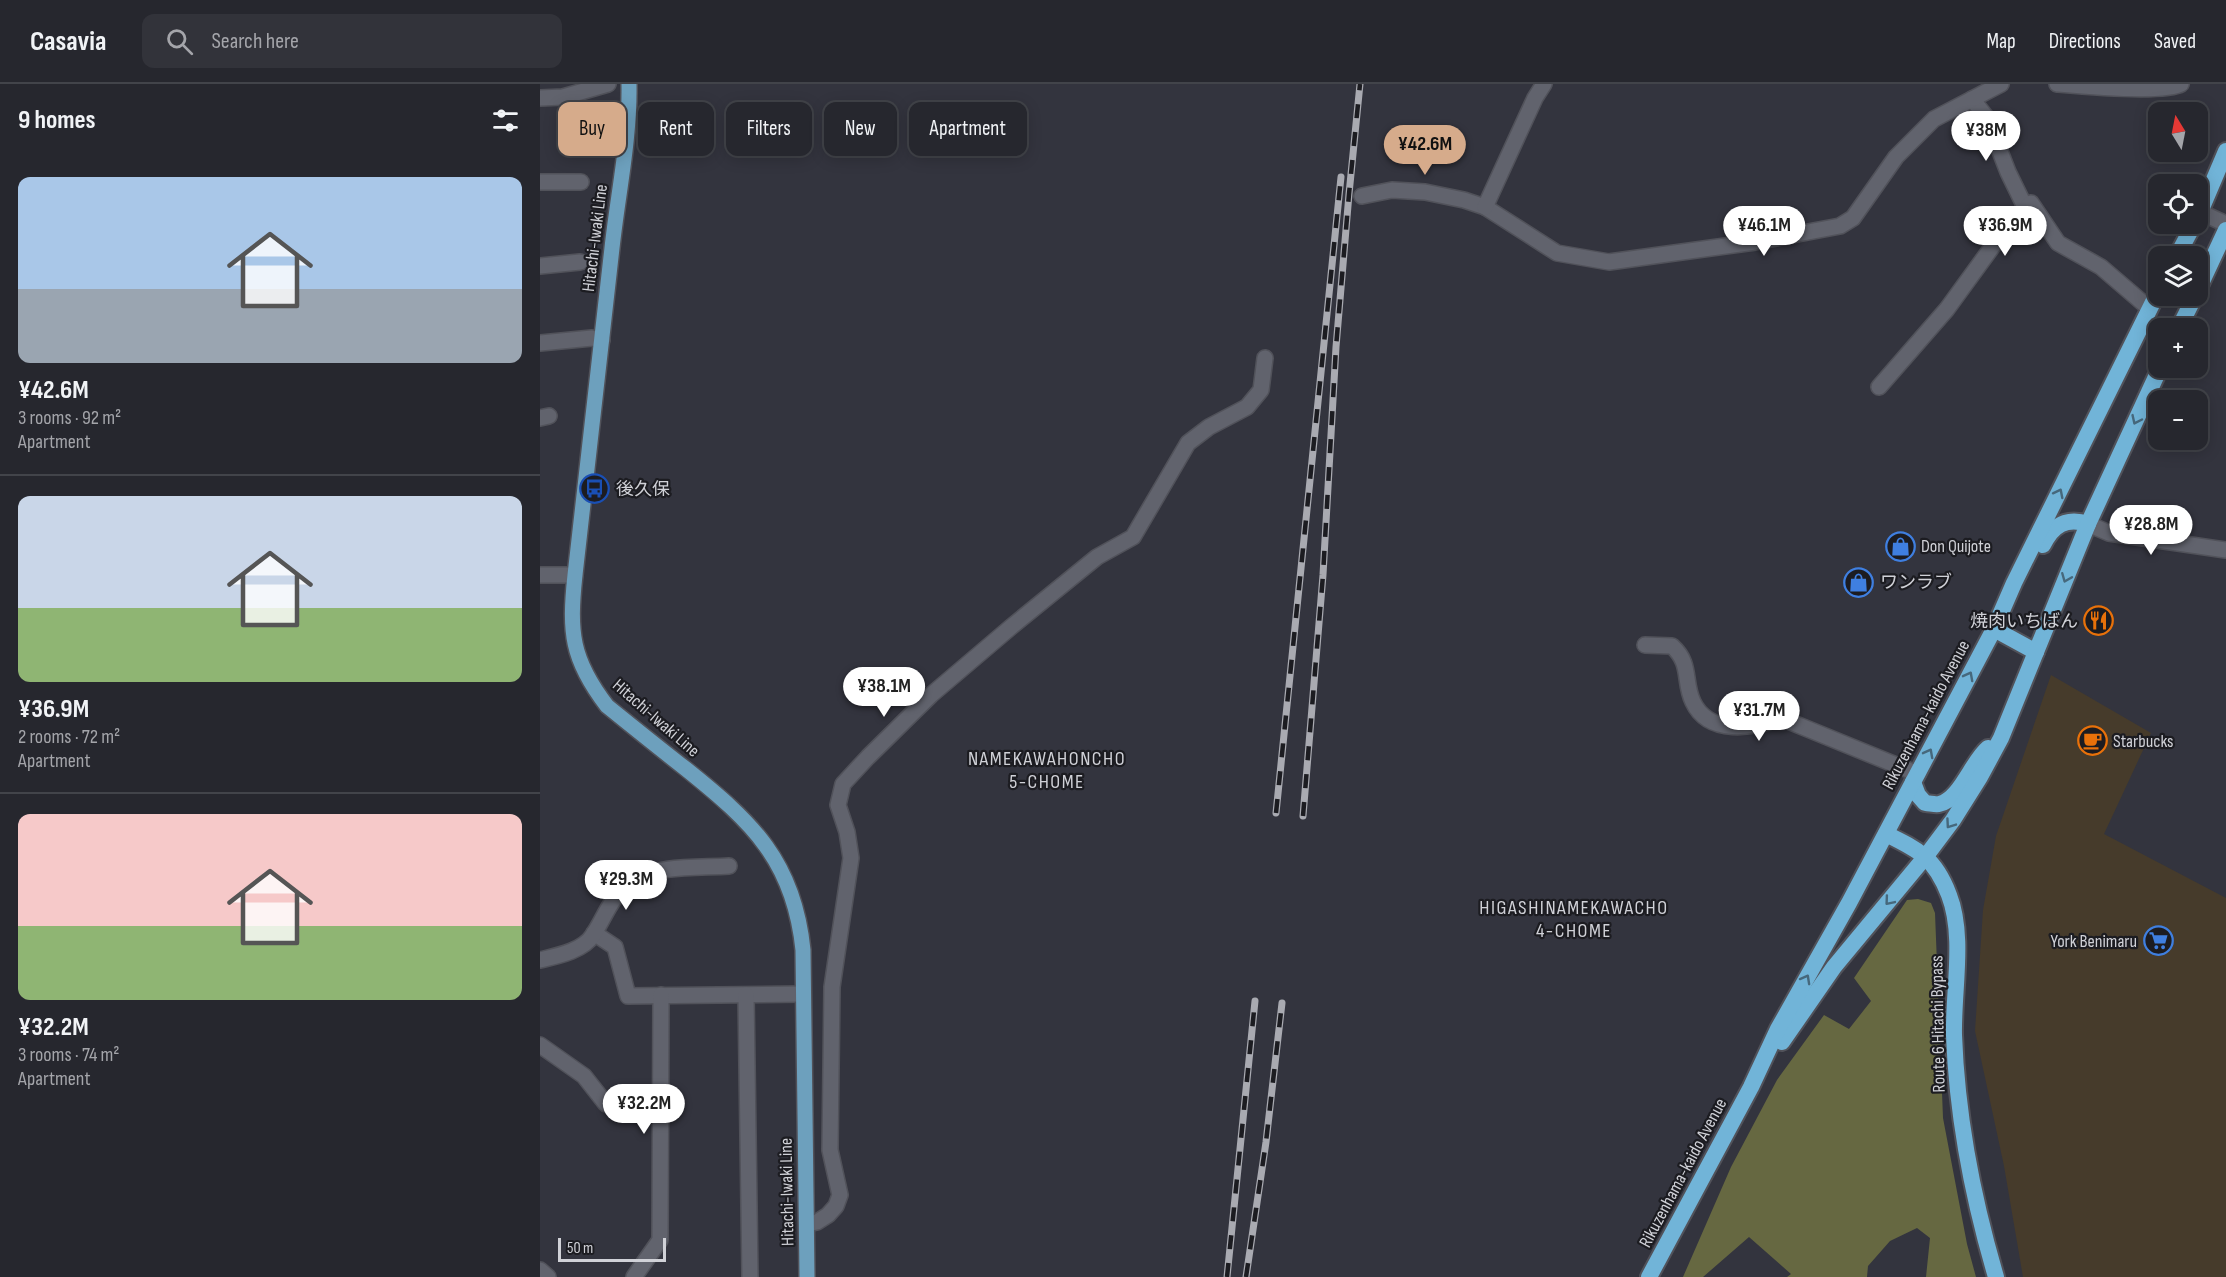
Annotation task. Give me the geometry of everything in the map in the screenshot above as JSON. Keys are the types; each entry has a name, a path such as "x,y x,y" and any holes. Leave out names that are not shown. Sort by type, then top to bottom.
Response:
{"highway":[{"path":"2208,193 2226,151"},
{"path":"2208,269 2226,230"},
{"name":"Rikuzenhama-kaido Avenue","path":"1649,1277 1751,1087 1778,1029 1886,834 1994,629 2014,583 2151,306"},
{"name":"Rikuzenhama-kaido Avenue","path":"1751,1087 1834,967 1926,856 1953,820 1980,777 2001,738 2088,524 2155,378"},
{"path":"2014,583 2027,574 2055,527 2070,520 2088,524"},
{"path":"1994,629 2036,652"},
{"path":"1916,778 1918,795 1925,802 1940,804 1951,798 1980,755 2001,738"},
{"name":"Route 6 Hitachi Bypass","path":"1886,834 1926,856 1946,887 1955,923 1954,1035 1960,1105 1981,1225 1996,1277"}],"main road":[{"name":"Hitachi-Iwaki Line","path":"629,84 629,112 623,173 575,574 572,628 581,666 607,706 729,804 759,836 779,866 790,890 800,927 803,950 807,1277"}],"street":[{"path":"540,98 563,97 608,84"},
{"path":"1485,207 1535,98 1544,84"},
{"path":"1362,196 1392,190 1425,192 1464,200 1485,207 1557,253 1609,262 1755,242 1840,226 1853,218 1896,157 1934,119 2001,84"},
{"path":"2057,84 2098,88 2162,88 2181,84"},
{"path":"1972,99 1987,118 2004,163 2026,209"},
{"path":"540,182 580,182"},
{"path":"1879,387 1947,309 1995,243 2031,203 2058,243 2102,267 2150,309"},
{"path":"2208,220 2226,224"},
{"path":"540,266 580,262"},
{"path":"540,343 592,338 602,340"},
{"path":"807,1224 817,1222 828,1215 836,1206 840,1195 830,1150 832,987 851,858 847,832 838,805 843,784 931,695 1097,557 1133,537 1188,443 1209,426 1247,407 1261,390 1265,358"},
{"path":"2088,524 2109,533 2226,550"},
{"path":"540,575 575,574"},
{"path":"1645,645 1672,646 1682,655 1692,701 1701,713 1720,724 1740,728 1762,725 1781,718 1916,778"},
{"path":"540,960 566,954 592,937 607,908 629,883 654,871 729,866"},
{"path":"594,933 615,947 628,996 803,994"},
{"path":"634,1277 660,1239 661,995"},
{"path":"746,995 750,1277"},
{"path":"540,1045 584,1076 606,1104 661,1110"},
{"path":"540,1270 548,1277"}],"shaded area":[{"path":"2051,675 2151,733 2104,834 2226,898 2226,1277 2023,1277 2004,1166 1975,1031 1983,910 1996,836"}],"green space":[{"path":"1918,899 1931,903 1935,913 1943,1118 1967,1244 1976,1277 1926,1277 1930,1238 1917,1228 1890,1241 1868,1266 1867,1277 1787,1277 1791,1274 1749,1237 1703,1277 1683,1277 1731,1167 1777,1080 1824,1015 1849,1029 1871,1001 1854,978 1907,900"}],"railway":[{"path":"1303,816 1323,575 1336,347 1360,84"},
{"path":"1276,813 1341,177"},
{"path":"1227,1277 1255,1001"},
{"path":"1246,1277 1266,1142 1282,1003"}],"place":[{"name":"後久保","path":"595,489"},
{"name":"Don Quijote","path":"1900,546"},
{"name":"ワンラブ","path":"1859,582"},
{"name":"焼肉いちばん","path":"2099,621"},
{"name":"Starbucks","path":"2092,741"},
{"name":"York Benimaru","path":"2158,941"}],"district":[{"name":"NAMEKAWAHONCHO 5-CHOME","path":"1047,770"},
{"name":"HIGASHINAMEKAWACHO 4-CHOME","path":"1574,920"}]}
